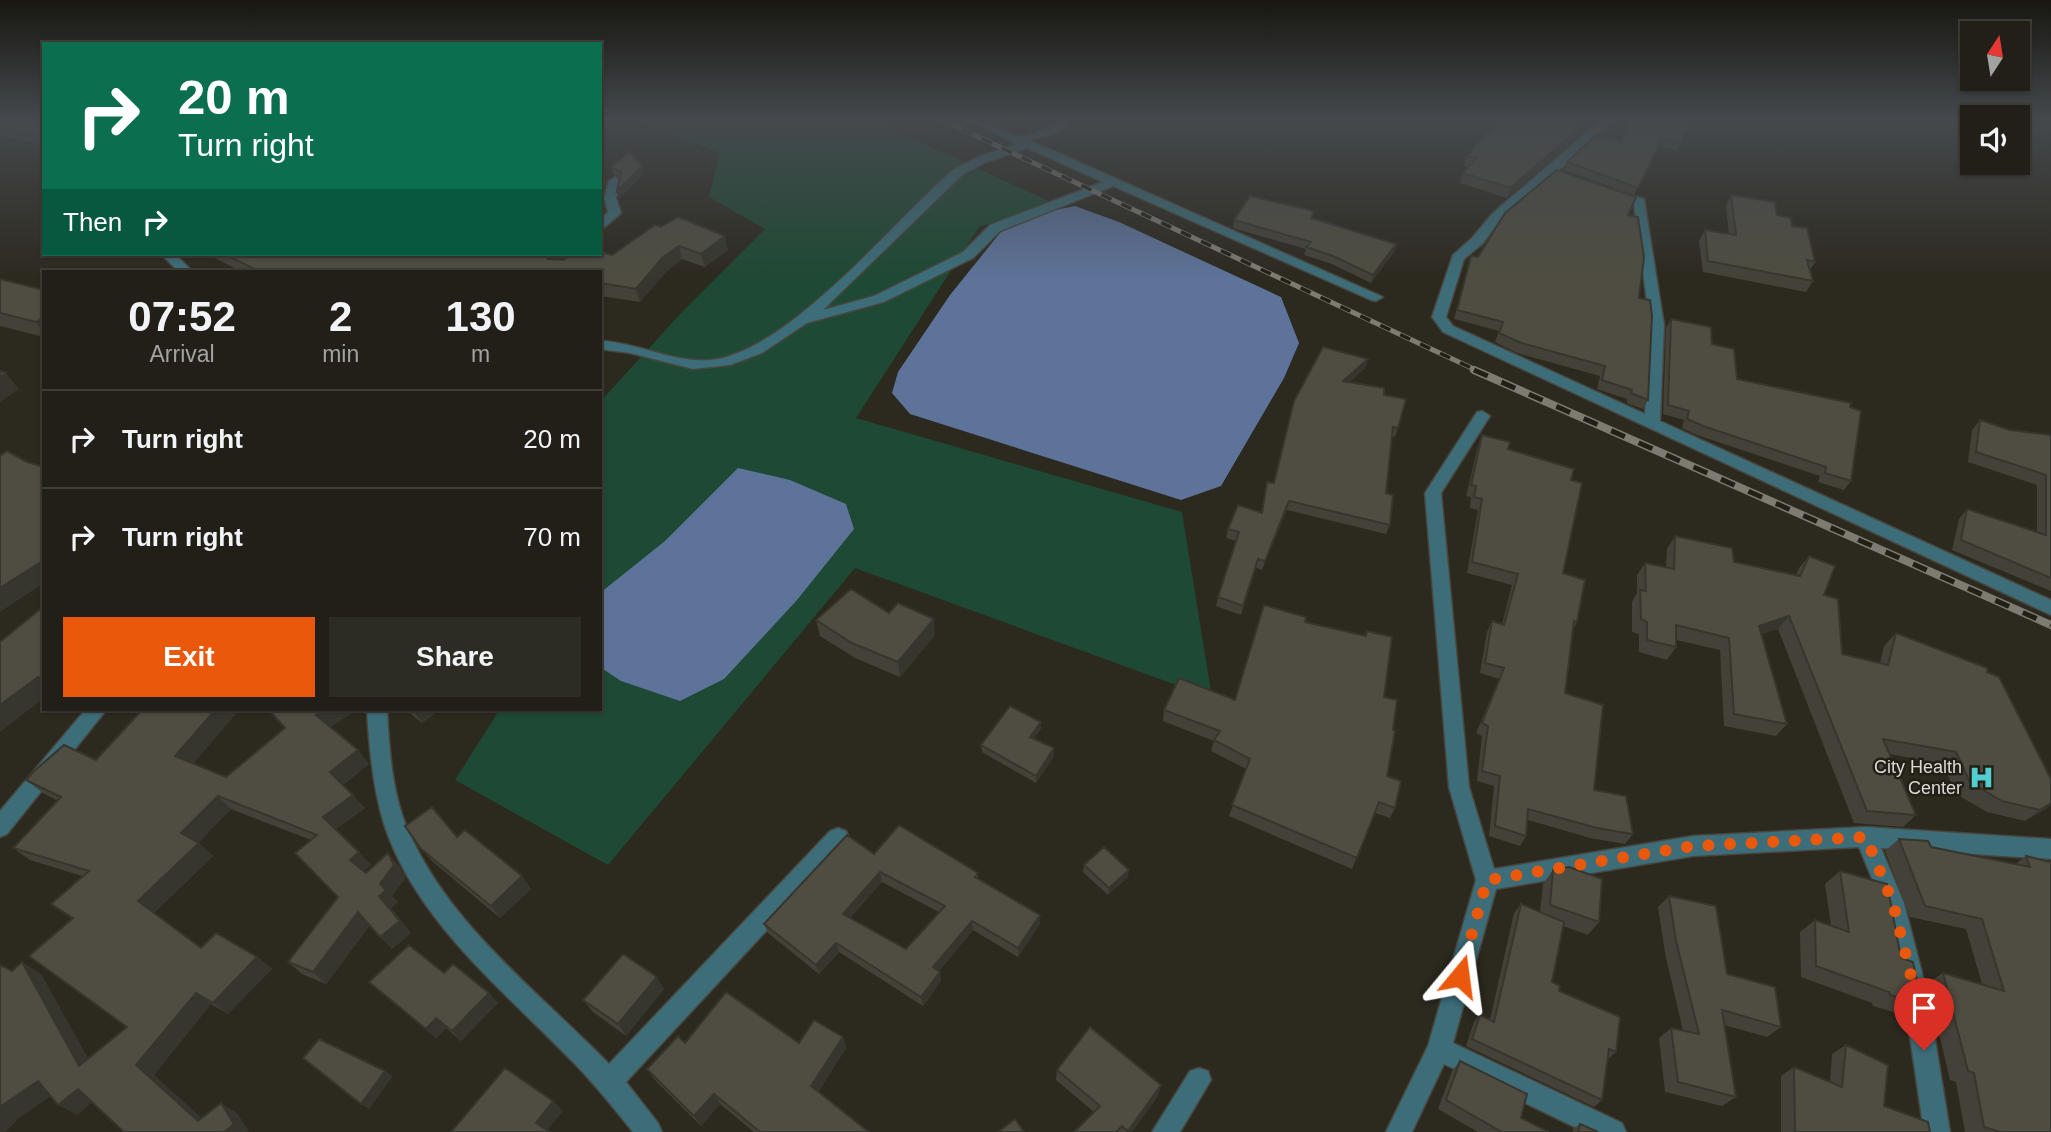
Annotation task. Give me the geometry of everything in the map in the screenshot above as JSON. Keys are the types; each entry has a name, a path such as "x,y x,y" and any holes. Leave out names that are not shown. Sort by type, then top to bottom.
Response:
{"street":[{"path":"602,345 632,349 674,363 723,363 789,332 885,238 958,173"},
{"path":"1092,173 1376,297"},
{"path":"1549,173 1496,217 1478,240 1458,258 1439,317 1448,328 1466,339 2051,608"},
{"path":"1558,173 1578,183"},
{"path":"602,225 615,213 610,198 615,181"},
{"path":"804,318 879,299 968,255 995,228 1113,182"},
{"path":"1603,190 1640,202 1657,325 1652,425"},
{"path":"170,256 184,270"},
{"path":"1399,1132 1439,1049 1487,880 1459,787 1433,493 1482,416"},
{"path":"0,827 95,711"},
{"path":"377,711 378,737 398,832 431,892 479,954 609,1082 649,1132"},
{"path":"1487,880 1693,846 1866,837 2051,849"},
{"path":"1866,837 1893,903 1916,996 1937,1132"},
{"path":"609,1082 838,838"},
{"path":"1439,1049 1613,1132"},
{"path":"1165,1132 1199,1080"}],"green space":[{"path":"715,173 987,173 1051,202 979,227 856,418 1182,512 1212,698 855,568 608,865 455,780 499,711 602,711 602,400 680,314 765,229 709,197"}],"water":[{"path":"1075,206 1119,222 1281,297 1299,343 1284,378 1221,486 1181,500 910,414 892,393 898,372 950,295 1004,228 1031,215"},
{"path":"738,468 790,480 846,504 854,529 797,600 724,679 680,701 621,681 602,668 602,591 665,541"}],"building":[{"path":"621,173 635,173 617,191"},
{"path":"1463,173 1528,173 1510,188"},
{"path":"1554,173 1565,173 1636,197 1628,215 1638,217 1644,257 1639,298 1650,300 1652,316 1648,400 1631,393 1632,390 1602,380 1605,366 1521,343 1499,333 1503,322 1457,310 1471,256 1478,257 1505,213"},
{"path":"1597,173 1645,173 1638,188"},
{"path":"1731,195 1775,202 1777,215 1791,218 1792,226 1807,228 1815,262 1807,260 1813,281 1708,261 1705,230 1736,235"},
{"path":"1250,196 1314,211 1311,218 1396,244 1373,275 1333,256 1306,247 1311,242 1234,220"},
{"path":"678,217 725,236 701,254 679,246 663,257 636,289 602,283 602,270 257,270 228,256 548,256 548,259 564,260 568,256 602,256 602,252 612,255 655,225 661,227"},
{"path":"0,279 42,290 42,318 36,322 0,313"},
{"path":"1671,319 1711,327 1712,344 1734,349 1737,379 1851,403 1850,407 1861,411 1851,481 1825,473 1826,467 1703,426 1687,419 1689,411 1668,405"},
{"path":"1323,347 1368,359 1343,381 1384,388 1384,395 1406,399 1398,428 1393,427 1386,493 1393,495 1390,525 1289,501 1265,561 1258,559 1243,606 1218,597 1239,532 1228,529 1238,505 1262,513 1267,482 1274,483 1294,401"},
{"path":"1980,420 2010,430 2051,435 2051,578 1961,540 1967,509 2046,535 2046,475 1976,452"},
{"path":"1482,435 1510,442 1508,449 1574,469 1571,480 1582,483 1563,573 1585,580 1577,622 1574,621 1565,693 1603,705 1594,790 1626,796 1633,834 1597,828 1528,809 1526,836 1495,826 1500,776 1482,771 1488,726 1482,723 1504,668 1485,663 1492,621 1504,625 1518,574 1472,562 1482,499 1474,497 1476,486 1471,485"},
{"path":"7,451 42,466 42,561 0,588 0,456"},
{"path":"1675,536 1732,548 1734,562 1800,576 1809,556 1835,566 1824,595 1838,599 1842,654 1888,665 1896,633 1987,668 1987,672 1999,677 2051,779 2051,803 2040,810 2002,801 1970,782 1956,752 1883,739 1916,815 1867,811 1789,616 1759,626 1787,724 1734,714 1729,638 1676,625 1676,647 1647,640 1647,622 1641,619 1640,590 1646,591 1645,563 1674,569"},
{"path":"851,589 889,613 898,603 934,619 898,662 852,643 816,620"},
{"path":"1264,605 1306,617 1305,622 1366,636 1367,631 1392,637 1384,697 1397,700 1387,776 1401,781 1395,808 1379,802 1357,858 1232,805 1250,759 1214,740 1220,731 1164,710 1179,678 1235,700"},
{"path":"42,608 42,678 38,677 0,705 0,642"},
{"path":"1010,706 1041,722 1030,737 1054,748 1036,776 981,745"},
{"path":"141,711 214,711 175,756 226,777 285,728 270,711 322,711 316,715 358,750 330,772 353,795 323,817 359,852 350,860 366,873 388,853 394,865 380,884 386,890 379,896 400,921 380,937 358,912 313,972 288,962 338,897 295,853 317,835 218,796 181,833 199,843 138,901 201,948 216,933 257,957 213,1003 196,993 136,1065 198,1121 221,1103 234,1124 224,1132 124,1132 78,1089 58,1105 38,1081 0,1107 0,965 12,971 22,962 79,1066 127,1027 29,956 73,918 51,904 89,871 13,848 61,797 26,780 33,772 64,745 96,760"},
{"path":"432,807 457,837 465,830 522,876 491,906 421,849 405,826"},
{"path":"899,825 978,873 975,877 1040,915 1018,948 972,921 933,967 940,972 921,997 836,943 816,965 764,924 847,835 874,854","holes":["880,872 945,906 906,949 843,914"]},
{"path":"1899,839 1928,841 1931,847 2030,867 2026,856 2051,862 2051,1132 2000,1132 1984,1127 1974,1073 1968,1071 1943,973 2004,991 1982,919 1925,906"},
{"path":"1104,847 1129,870 1109,888 1084,865"},
{"path":"1569,867 1602,879 1599,922 1550,905 1553,870"},
{"path":"1840,871 1887,884 1901,958 1913,962 1922,1004 1890,995 1889,992 1816,966 1815,920 1849,932"},
{"path":"1669,896 1716,906 1727,974 1775,987 1781,1027 1722,1010 1736,1097 1678,1082 1671,1028 1699,1034 1676,941"},
{"path":"1521,904 1564,922 1552,982 1560,986 1559,991 1620,1017 1616,1052 1609,1049 1602,1100 1472,1039 1480,1015 1494,1022"},
{"path":"409,945 444,973 453,964 489,993 452,1031 436,1018 426,1029 369,982"},
{"path":"623,954 657,977 618,1024 583,1000"},
{"path":"726,992 799,1043 814,1020 843,1037 811,1086 869,1132 760,1132 714,1094 694,1116 647,1069 678,1036 685,1043"},
{"path":"1090,1027 1161,1085 1128,1131 1122,1126 1116,1132 1074,1132 1100,1106 1057,1070"},
{"path":"319,1039 385,1071 361,1104 303,1058"},
{"path":"1846,1045 1888,1065 1884,1106 1928,1122 1930,1132 1795,1132 1794,1067 1842,1087"},
{"path":"1460,1061 1527,1094 1521,1118 1549,1132 1502,1132 1446,1100"},
{"path":"505,1068 553,1101 536,1123 550,1132 451,1132"},
{"path":"1015,1119 1024,1132 998,1132"},
{"path":"1580,1124 1598,1132 1578,1132"}],"railway":[{"path":"1055,173 1478,371"},
{"path":"1474,370 2051,625"}],"place":[{"name":"City Health Center","path":"1982,777"}],"route":[{"path":"1460,976 1487,880 1693,846 1866,837 1893,903 1916,996 1924,1050"}]}
